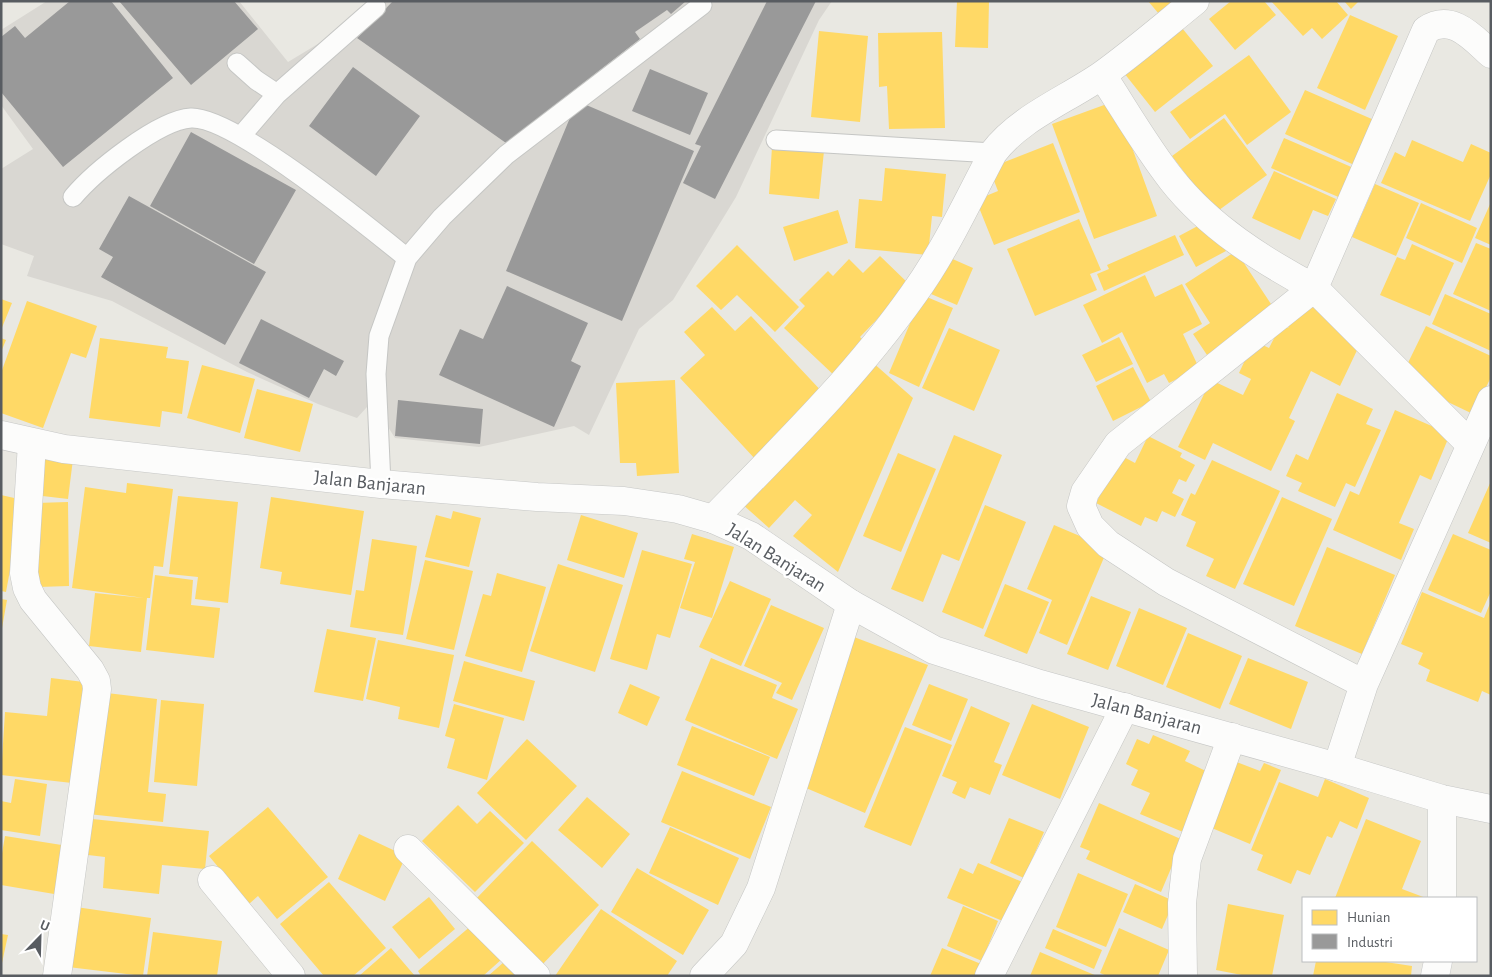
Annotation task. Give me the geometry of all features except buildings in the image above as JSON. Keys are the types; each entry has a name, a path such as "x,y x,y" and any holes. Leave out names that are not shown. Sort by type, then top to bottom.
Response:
{"street":[{"path":"713,519 836,392 893,323 931,268 993,153 1004,137 1102,75 1195,1"},
{"path":"1364,684 1166,582 1108,544 1090,526 1081,506 1085,492 1118,444 1314,288 1426,30 1442,23 1457,26 1491,54"},
{"path":"1102,75 1155,157 1190,199 1246,248 1266,262 1314,288 1470,444"},
{"path":"1337,767 1364,684 1491,400"},
{"name":"Jalan Banjaran","path":"1,435 64,449 381,484 537,497 624,501 678,509 713,519 750,536 851,604 934,650 1040,684 1337,767 1442,799 1491,809"},
{"path":"32,443 24,573 27,588 33,600 90,670 96,681 97,689 57,976"},
{"path":"704,976 734,944 761,888 851,604"},
{"path":"989,976 1125,707"},
{"path":"1183,976 1182,903 1187,860 1232,737"},
{"path":"1442,799 1442,897"},
{"path":"408,849 536,976"},
{"path":"212,880 291,976"},
{"path":"1435,976 1438,962"}],"lane":[{"path":"381,484 376,374 379,336 407,258 442,217 506,155 702,5"},
{"path":"242,136 277,94 376,7"},
{"path":"237,63 256,80 277,94"},
{"path":"73,197 82,186 147,134 179,120 205,119 242,136 351,213 407,258"},
{"path":"776,140 993,153"}],"shaded area":[{"path":"47,1 239,1 288,62 341,30 372,1 832,1 819,20 736,197 673,300 639,329 589,435 574,426 479,447 395,438 378,411 367,407 357,418 318,404 247,372 112,301 27,276 34,256 1,244 1,169 33,149 1,105 1,30"}]}
